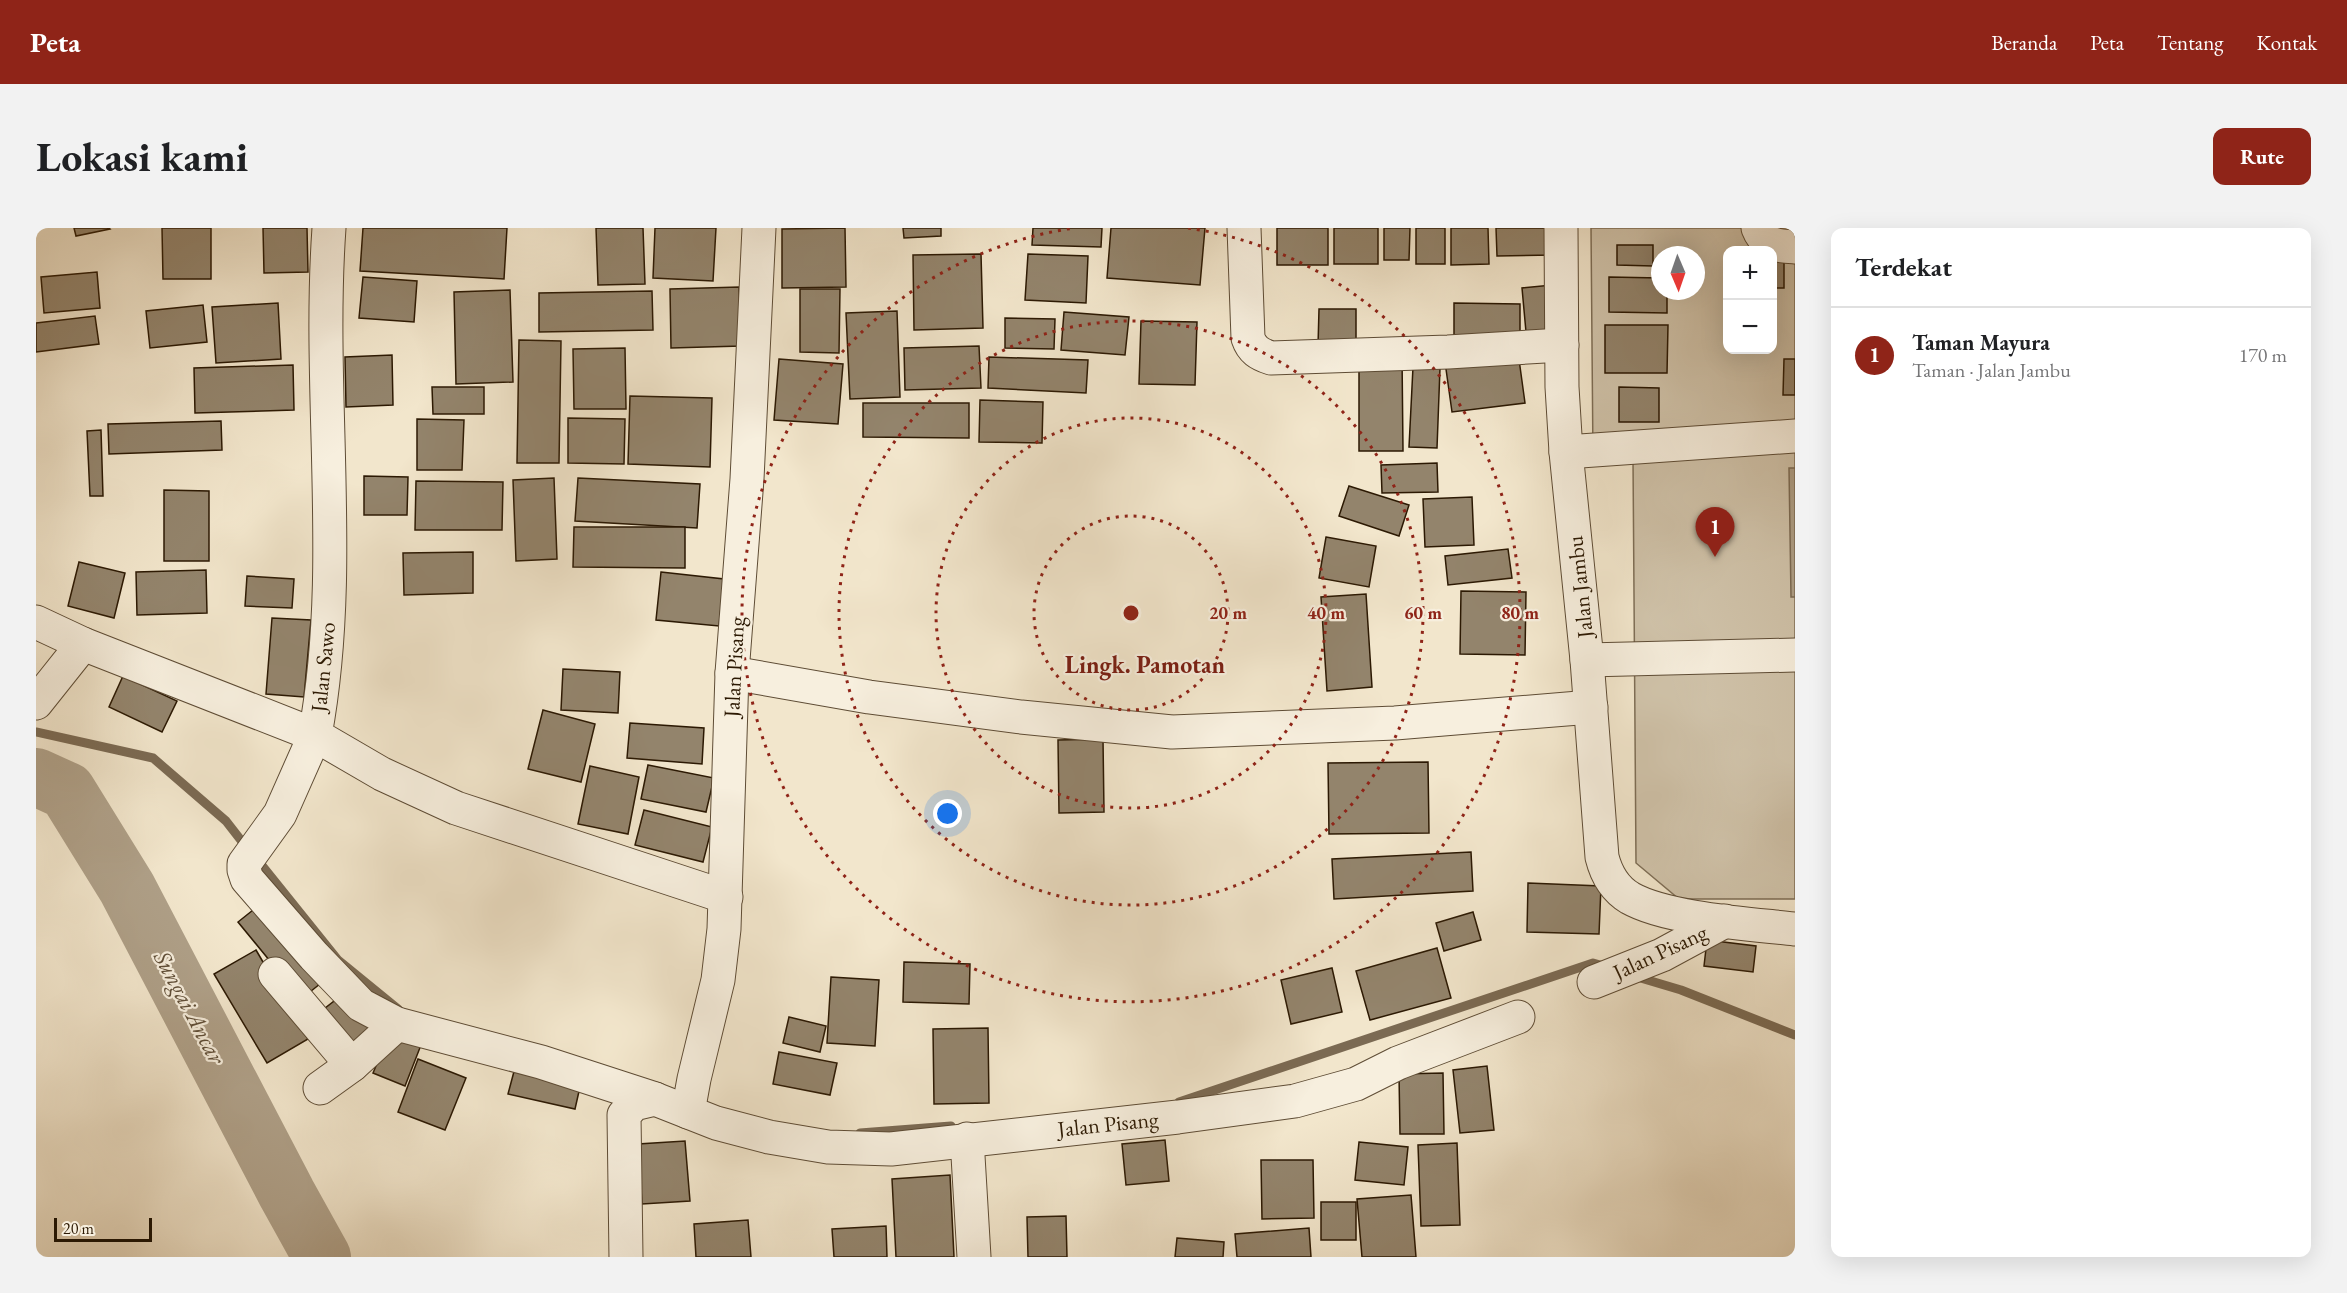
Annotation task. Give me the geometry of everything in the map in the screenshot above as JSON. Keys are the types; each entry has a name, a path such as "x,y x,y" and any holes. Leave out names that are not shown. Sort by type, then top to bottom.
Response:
{"street":[{"name":"Jalan Sawo","path":"329,228 326,302 330,561 327,657 315,735 382,774 456,808 726,897"},
{"name":"Jalan Pisang","path":"759,228 747,479 732,673 726,897 718,980 690,1098 717,1123 769,1137 828,1147 860,1150 891,1149 1178,1117 1294,1101 1356,1084 1398,1063 1518,1017"},
{"path":"1244,228 1248,339 1258,353 1271,358 1448,352 1562,345"},
{"name":"Jalan Jambu","path":"1561,228 1566,452 1587,660 1604,866 1615,885 1630,898 1666,911 1795,929"},
{"path":"1758,228 1767,242 1775,246 1795,247"},
{"path":"1566,452 1795,436"},
{"path":"36,622 83,644 315,735 297,779 270,830 244,864 243,870 247,879 314,956 361,1005 397,1024 541,1062 655,1099"},
{"path":"41,698 83,644"},
{"path":"1587,660 1795,656"},
{"path":"732,673 881,699 1021,717 1172,732 1395,723 1591,707"},
{"name":"Jalan Pisang","path":"1594,982 1662,955 1725,921"},
{"path":"274,974 352,1065"},
{"path":"320,1088 352,1065 397,1024"},
{"path":"626,1257 624,1115 634,1104 655,1099 690,1098"},
{"path":"967,1139 974,1257"}],"shaded area":[{"path":"1591,228 1795,228 1795,899 1679,899 1636,863 1633,459 1593,459"},
{"path":"1789,468 1795,468 1795,597 1791,597"}],"building":[{"path":"74,228 109,228 110,229 76,236"},
{"path":"162,228 211,228 211,279 163,279"},
{"path":"263,228 307,228 308,272 264,273"},
{"path":"363,228 507,228 504,279 360,271"},
{"path":"596,228 643,228 645,284 598,285"},
{"path":"655,228 716,228 713,281 653,278"},
{"path":"845,228 846,287 782,288 782,229"},
{"path":"903,228 941,228 941,236 904,238"},
{"path":"1033,228 1102,228 1101,247 1032,245"},
{"path":"1111,228 1205,228 1200,285 1107,278"},
{"path":"1277,228 1328,228 1328,265 1277,265"},
{"path":"1334,228 1378,228 1378,264 1334,264"},
{"path":"1384,228 1410,228 1409,260 1384,260"},
{"path":"1416,228 1445,228 1445,264 1416,264"},
{"path":"1451,228 1488,228 1489,264 1451,265"},
{"path":"1496,228 1551,228 1552,255 1497,256"},
{"path":"1617,245 1653,245 1651,246 1651,266 1617,265"},
{"path":"981,254 983,328 914,330 913,255"},
{"path":"1028,254 1088,256 1086,303 1025,300"},
{"path":"1777,255 1784,255 1784,288 1777,288"},
{"path":"97,272 100,308 44,313 41,277"},
{"path":"363,277 417,281 414,322 359,318"},
{"path":"1609,277 1651,278 1651,300 1667,300 1667,313 1609,312"},
{"path":"1552,285 1557,341 1527,343 1522,288"},
{"path":"739,287 741,346 671,348 670,289"},
{"path":"800,289 840,289 839,353 800,352"},
{"path":"510,290 513,382 456,384 454,292"},
{"path":"652,291 653,330 539,332 539,293"},
{"path":"278,303 281,359 216,363 212,307"},
{"path":"1454,303 1520,304 1520,347 1454,346"},
{"path":"203,305 207,342 150,348 146,311"},
{"path":"1319,309 1356,309 1356,347 1318,346"},
{"path":"897,311 900,397 850,399 846,313"},
{"path":"1064,312 1129,317 1125,355 1061,350"},
{"path":"95,316 99,344 36,352 36,323"},
{"path":"1005,318 1055,319 1054,349 1005,348"},
{"path":"1141,321 1197,322 1195,385 1139,384"},
{"path":"1605,325 1668,325 1667,373 1605,373"},
{"path":"519,340 561,341 559,463 517,463"},
{"path":"979,346 981,388 905,390 904,348"},
{"path":"625,348 626,409 574,409 573,349"},
{"path":"1518,352 1525,403 1452,412 1445,362"},
{"path":"392,355 393,405 346,407 345,357"},
{"path":"1359,355 1402,355 1403,451 1359,451"},
{"path":"989,357 1088,360 1086,393 988,388"},
{"path":"779,359 843,364 838,424 774,420"},
{"path":"1784,359 1795,359 1795,395 1783,395"},
{"path":"293,365 294,410 195,413 194,368"},
{"path":"1413,367 1440,368 1437,448 1409,447"},
{"path":"432,387 484,387 484,414 433,414"},
{"path":"1619,387 1659,388 1659,422 1619,422"},
{"path":"630,396 712,398 710,467 628,464"},
{"path":"980,400 1043,402 1042,443 979,442"},
{"path":"863,403 969,403 969,438 863,437"},
{"path":"568,418 625,419 624,464 568,463"},
{"path":"417,419 464,420 462,470 417,470"},
{"path":"221,421 222,450 109,454 108,424"},
{"path":"101,430 103,496 90,496 87,431"},
{"path":"1437,463 1438,492 1382,493 1381,465"},
{"path":"364,476 408,477 407,515 364,515"},
{"path":"554,478 557,559 516,561 513,480"},
{"path":"578,478 700,484 697,528 575,521"},
{"path":"416,481 503,482 502,530 415,530"},
{"path":"1349,486 1409,505 1399,536 1339,516"},
{"path":"164,490 209,491 209,561 164,561"},
{"path":"1472,497 1474,545 1425,547 1423,499"},
{"path":"574,527 685,527 685,568 573,567"},
{"path":"1326,537 1376,546 1369,587 1319,578"},
{"path":"1508,549 1512,578 1448,585 1445,556"},
{"path":"473,552 473,593 404,595 403,553"},
{"path":"79,562 125,573 114,618 68,606"},
{"path":"206,570 207,613 137,615 136,572"},
{"path":"661,572 724,579 719,626 656,620"},
{"path":"247,576 294,579 292,608 245,606"},
{"path":"1461,591 1526,592 1525,655 1460,654"},
{"path":"1366,594 1372,687 1327,691 1321,597"},
{"path":"272,618 311,620 304,697 266,694"},
{"path":"563,669 620,672 618,713 561,710"},
{"path":"123,676 177,701 162,732 109,707"},
{"path":"543,710 595,724 581,782 528,769"},
{"path":"630,723 704,728 702,764 627,758"},
{"path":"1103,739 1104,812 1059,813 1058,740"},
{"path":"1428,762 1429,833 1329,834 1328,763"},
{"path":"648,765 714,778 706,812 641,799"},
{"path":"590,766 639,777 628,834 578,824"},
{"path":"644,810 712,827 703,862 635,845"},
{"path":"1471,852 1473,891 1334,899 1332,859"},
{"path":"1528,883 1601,886 1599,934 1527,932"},
{"path":"263,902 325,980 301,999 238,922"},
{"path":"1473,912 1481,940 1444,951 1436,923"},
{"path":"1707,940 1756,946 1753,972 1704,966"},
{"path":"1437,948 1451,998 1370,1020 1356,971"},
{"path":"256,950 308,1039 267,1063 214,974"},
{"path":"904,962 970,964 969,1004 903,1002"},
{"path":"1332,968 1342,1012 1291,1024 1281,980"},
{"path":"831,977 879,980 875,1046 827,1043"},
{"path":"347,991 378,1031 345,1055 315,1016"},
{"path":"789,1017 826,1026 820,1052 783,1043"},
{"path":"988,1028 989,1103 934,1104 933,1029"},
{"path":"390,1033 421,1045 405,1086 373,1073"},
{"path":"779,1052 837,1063 830,1095 773,1084"},
{"path":"418,1059 466,1078 445,1130 398,1112"},
{"path":"516,1064 582,1078 575,1109 508,1094"},
{"path":"1487,1066 1494,1130 1460,1133 1453,1070"},
{"path":"1443,1073 1444,1134 1400,1134 1399,1074"},
{"path":"1165,1140 1169,1181 1126,1185 1122,1144"},
{"path":"685,1141 690,1201 642,1204 638,1144"},
{"path":"1359,1142 1408,1147 1404,1185 1355,1180"},
{"path":"1457,1143 1460,1225 1421,1226 1418,1145"},
{"path":"1261,1160 1313,1160 1314,1218 1262,1219"},
{"path":"950,1175 954,1257 896,1257 892,1179"},
{"path":"1411,1195 1416,1257 1362,1257 1357,1199"},
{"path":"1321,1202 1356,1202 1356,1240 1321,1240"},
{"path":"1066,1216 1067,1257 1028,1257 1027,1217"},
{"path":"748,1220 751,1257 696,1257 694,1224"},
{"path":"886,1226 887,1257 834,1257 832,1229"},
{"path":"1309,1228 1311,1257 1237,1257 1235,1234"},
{"path":"1177,1238 1224,1242 1223,1257 1175,1257"}],"waterway":[{"path":"36,732 153,758 226,821 247,848"},
{"name":"Sungai Ancar","path":"36,777 67,791 127,888 322,1257"},
{"path":"256,858 338,960 398,1009"},
{"path":"1179,1102 1593,963 1607,967"},
{"path":"1634,976 1681,990 1795,1035"},
{"path":"860,1133 951,1126"}],"place":[{"name":"Taman Mayura","path":"1715,557"}],"district":[{"name":"Lingk. Pamotan","path":"1145,664"}]}
